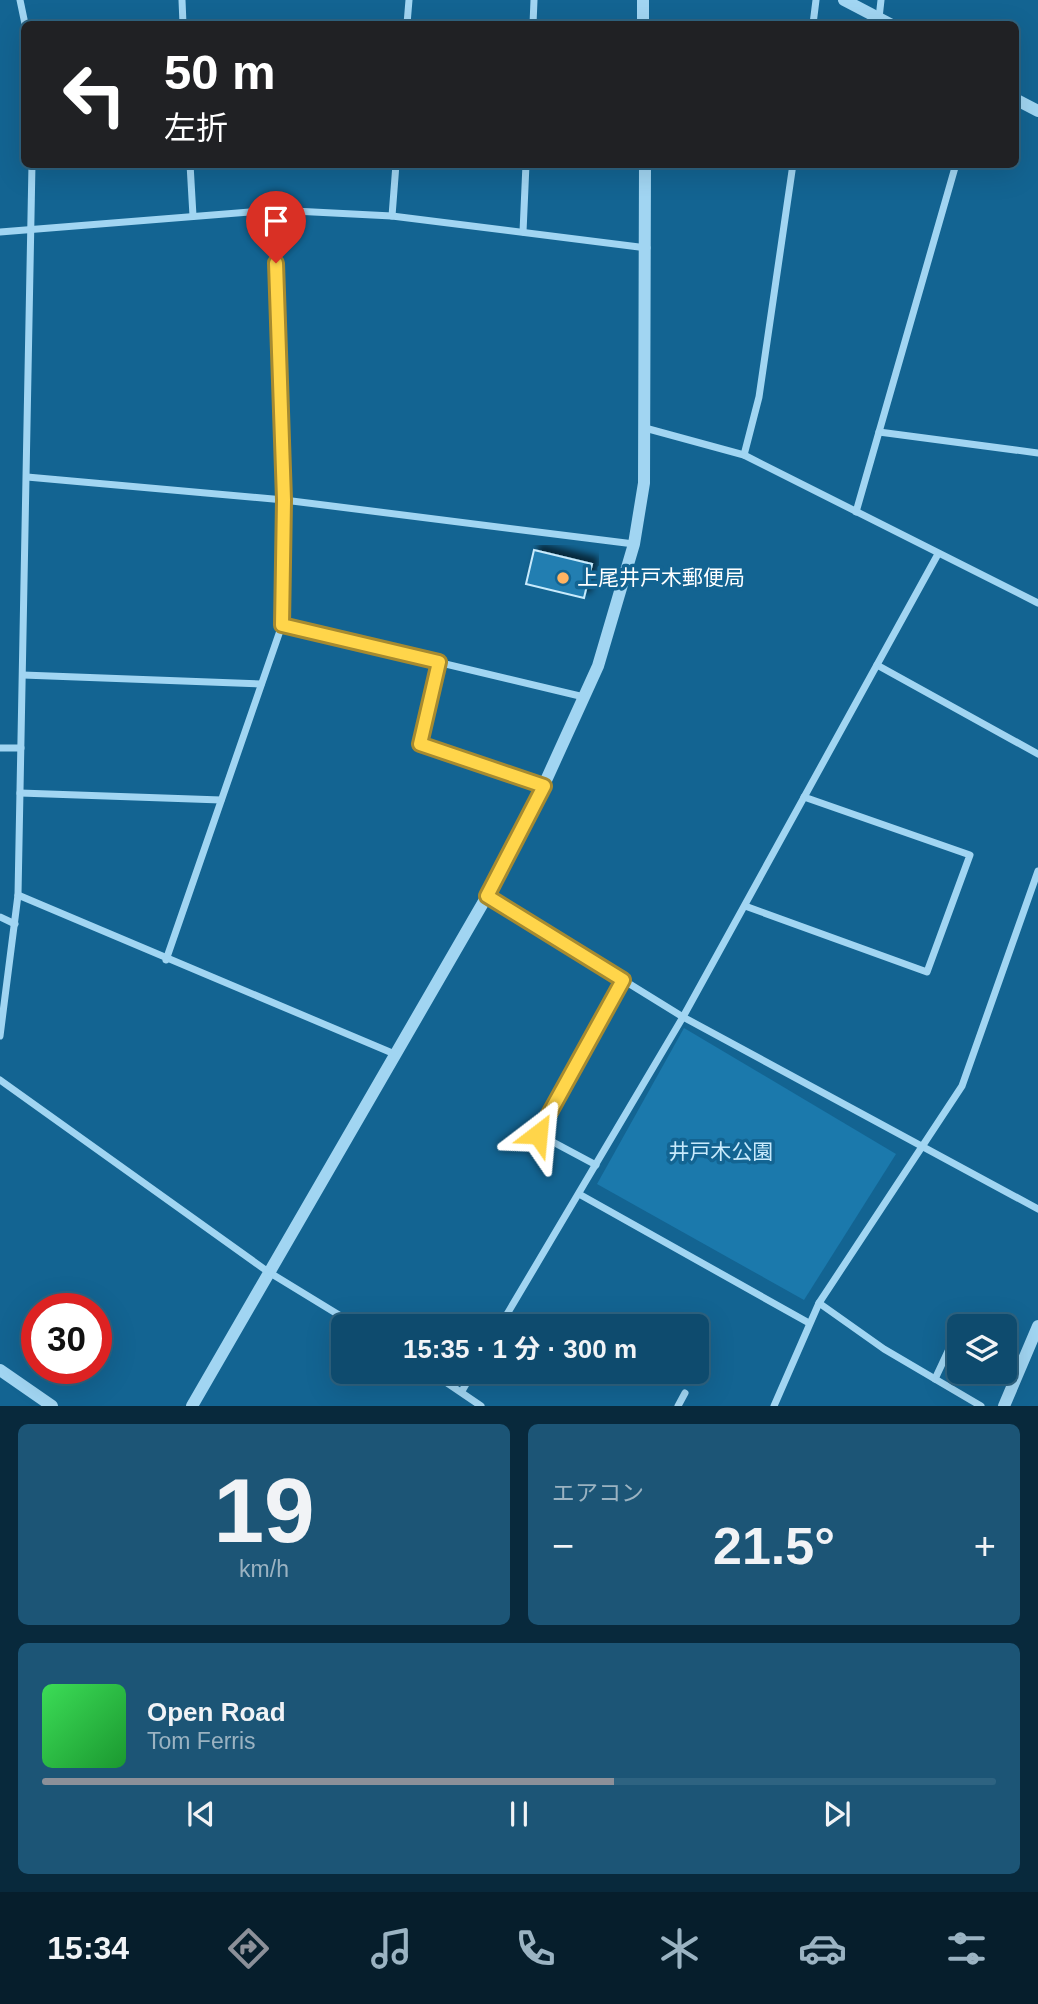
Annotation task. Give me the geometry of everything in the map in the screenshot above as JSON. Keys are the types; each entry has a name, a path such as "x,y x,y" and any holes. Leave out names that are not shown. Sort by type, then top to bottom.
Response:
{"street":[{"path":"20,0 24,21"},
{"path":"182,0 183,21"},
{"path":"407,21 409,0"},
{"path":"533,21 534,0"},
{"path":"643,0 643,21"},
{"path":"813,21 816,0"},
{"path":"844,0 884,21"},
{"path":"881,0 884,21"},
{"path":"1019,101 1038,111"},
{"path":"0,1036 18,895 32,168"},
{"path":"190,168 193,216"},
{"path":"392,216 396,168"},
{"path":"523,232 526,168"},
{"path":"192,1405 487,896 544,786 598,666 634,544 644,483 647,248 645,168"},
{"path":"744,455 760,397 792,168"},
{"path":"856,512 955,168"},
{"path":"0,232 274,210 392,216 647,248"},
{"path":"166,960 282,625 284,500 274,210"},
{"path":"645,428 744,455 1038,603"},
{"path":"879,432 1038,453"},
{"path":"27,477 284,500 634,544"},
{"path":"507,1314 683,1017 938,554"},
{"path":"282,625 584,697"},
{"path":"439,662 420,744 544,786"},
{"path":"877,665 1038,754"},
{"path":"23,675 261,684"},
{"path":"0,748 21,748"},
{"path":"20,793 221,800"},
{"path":"745,905 927,972 970,855 804,797"},
{"path":"774,1405 819,1303 962,1086 1038,871"},
{"path":"18,895 166,960 397,1055"},
{"path":"487,896 683,1017 1038,1209"},
{"path":"0,916 15,924"},
{"path":"596,1165 538,1134 623,980"},
{"path":"0,1080 267,1272 337,1314"},
{"path":"579,1194 808,1323"},
{"path":"819,1303 884,1349 981,1405"},
{"path":"1004,1405 1038,1326"},
{"path":"936,1379 947,1354"},
{"path":"0,1370 52,1405"},
{"path":"451,1384 481,1405"},
{"path":"462,1391 466,1384"},
{"path":"678,1405 685,1393"}],"green space":[{"name":"井戸木公園","path":"684,1028 896,1154 804,1300 597,1184"}],"building":[{"path":"534,550 592,564 584,598 526,584"}],"place":[{"name":"上尾井戸木郵便局","path":"563,578"}],"route":[{"path":"276,263 284,500 282,625 439,662 420,744 544,786 487,896 623,980 538,1134"}]}
